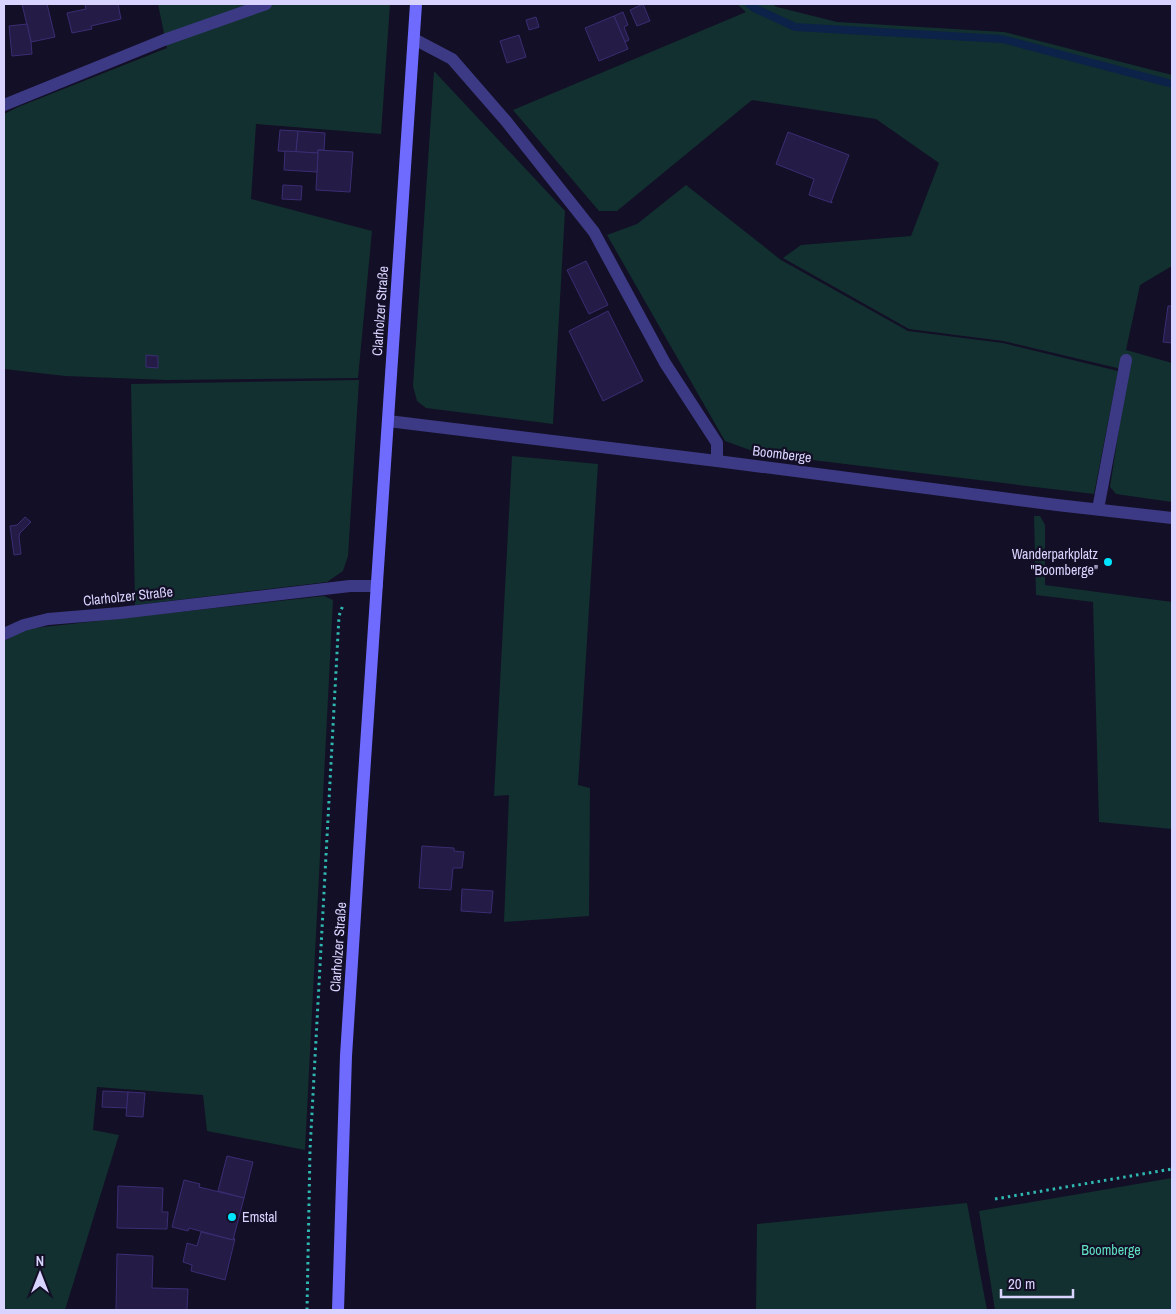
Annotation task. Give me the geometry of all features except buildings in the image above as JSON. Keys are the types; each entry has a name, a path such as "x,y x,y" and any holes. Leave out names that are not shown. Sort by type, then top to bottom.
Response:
{"street":[{"path":"4,105 164,40 266,4"},
{"name":"Clarholzer Straße","path":"338,1310 347,1046 416,4"},
{"path":"414,39 452,59 506,121 594,232 665,363 718,443 717,461"},
{"path":"1098,509 1126,360"},
{"name":"Boomberge","path":"388,421 1172,518"},
{"name":"Clarholzer Straße","path":"4,634 24,625 48,619 120,613 350,586 377,586"}],"path":[{"path":"307,1310 310,1150 339,616 350,586"},
{"path":"995,1199 1172,1169"}],"green space":[{"path":"158,4 390,4 381,134 256,124 251,199 372,231 358,378 167,380 65,376 4,369 4,114 167,48"},
{"path":"737,4 772,4 777,7 837,22 1004,32 1172,75 1172,266 1140,285 1126,350 1172,363 1172,502 1116,494 1110,487 1127,376 1117,368 1003,341 909,329 783,258 801,245 911,236 939,163 876,119 752,100 617,211 599,211 513,110 746,12"},
{"path":"434,71 565,211 553,424 426,408 417,401 413,386"},
{"path":"686,185 781,260 908,331 1003,343 1118,371 1094,494 761,454 725,441 607,235 637,224"},
{"path":"359,380 348,556 343,571 327,582 135,605 131,384"},
{"path":"512,456 598,464 578,785 590,788 589,916 504,922 509,795 494,796"},
{"path":"1034,516 1040,516 1045,525 1045,585 1172,602 1172,829 1099,822 1093,602 1036,595"},
{"path":"324,596 333,600 305,1150 207,1131 203,1095 97,1087 93,1130 119,1135 65,1310 4,1310 4,641 25,629"},
{"name":"Boomberge","path":"1172,1178 1172,1310 995,1310 979,1211"},
{"path":"967,1203 987,1310 756,1310 757,1224"}],"waterway":[{"path":"749,4 795,27 1002,39 1172,84"}],"place":[{"name":"Wanderparkplatz \"Boomberge\"","path":"1108,562"},
{"name":"Emstal","path":"232,1217"}]}
